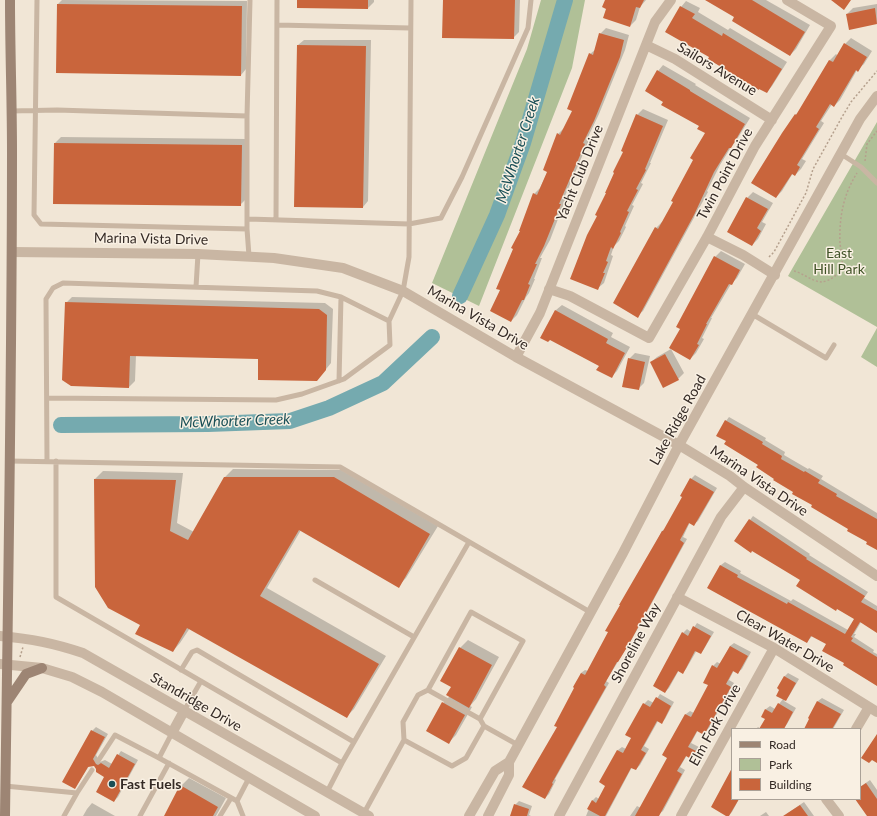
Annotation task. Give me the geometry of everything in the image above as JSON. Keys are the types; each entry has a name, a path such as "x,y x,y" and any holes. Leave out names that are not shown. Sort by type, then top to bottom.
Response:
{"main road":[{"path":"5,816 3,699 4,636 7,588 12,252 10,0"},
{"path":"0,600 7,588"},
{"path":"3,699 26,674 42,668"}],"street":[{"name":"Yacht Club Drive","path":"516,357 540,313 655,22 671,0"},
{"name":"Twin Point Drive","path":"549,289 570,296 649,338 707,237 756,146 831,26 787,0"},
{"name":"Sailors Avenue","path":"646,45 675,59 772,120"},
{"name":"Lake Ridge Road","path":"488,816 509,775 509,762 679,445 775,275 860,119 877,96"},
{"path":"707,237 775,275"},
{"name":"Marina Vista Drive","path":"12,252 249,256 274,258 342,268 403,291 516,357 679,445 730,476 744,487 877,576"},
{"name":"Shoreline Way","path":"559,816 721,517 744,487"},
{"name":"Clear Water Drive","path":"677,597 774,648 873,710"},
{"name":"Standridge Drive","path":"4,636 51,643 83,653 366,815"},
{"name":"Elm Fork Drive","path":"681,816 774,648"},
{"path":"4,664 42,668 72,677 102,692 315,816"},
{"path":"857,728 873,710"},
{"path":"172,733 184,711"},
{"name":"Lake Ridge Road","path":"469,816 495,771 509,762"},
{"path":"827,800 839,816"}],"lane":[{"path":"37,0 34,215 41,224 247,229"},
{"path":"249,256 247,229 247,116 250,0"},
{"path":"276,220 277,0"},
{"path":"47,398 276,400 302,394 344,379 390,345 389,321 403,291 409,257 410,0"},
{"path":"248,220 409,224 440,218 462,177 528,28 531,0"},
{"path":"277,25 410,28"},
{"path":"11,111 57,110 247,116"},
{"path":"841,154 861,167 877,183"},
{"path":"196,287 198,254"},
{"path":"47,461 46,299 53,288 63,283 317,291 341,298 389,321"},
{"path":"339,381 341,298"},
{"path":"752,314 826,358 834,345"},
{"path":"9,460 340,467 590,612"},
{"path":"56,462 56,597 342,763"},
{"path":"327,792 342,763 469,542"},
{"path":"315,580 414,637"},
{"path":"366,815 404,740 403,722 418,694 428,690 471,612 523,641 480,719"},
{"path":"181,670 192,652 197,650 354,742"},
{"path":"184,711 201,682"},
{"path":"428,690 480,719 484,726 518,745"},
{"path":"404,740 452,766 466,758 484,726"},
{"path":"159,758 172,733"},
{"path":"98,762 115,735 237,801 243,816"},
{"path":"140,816 169,763"},
{"path":"64,816 92,770"},
{"path":"237,801 249,778"},
{"path":"5,786 77,793"},
{"path":"220,816 231,798"}],"path":[{"path":"769,257 774,252 806,193 813,169 842,117 851,102 877,71"},
{"path":"794,271 801,272 820,282 827,281 841,270 841,212 850,185 865,162 867,144 877,131"},
{"path":"20,660 23,647"}],"green space":[{"path":"541,0 585,0 572,68 479,306 432,283 527,49"},
{"name":"East Hill Park","path":"877,122 877,327 788,276"},
{"path":"877,328 877,367 861,357"}],"building":[{"path":"297,0 368,0 368,9 297,8"},
{"path":"443,0 515,0 514,39 442,38"},
{"path":"605,0 644,0 640,8 636,7 630,27 603,18 606,9 602,7"},
{"path":"705,0 752,0 805,32 790,56 732,21 734,17"},
{"path":"831,0 851,0 844,10"},
{"path":"57,4 242,6 241,76 56,73"},
{"path":"680,6 695,14 692,18 722,36 723,33 782,69 767,93 759,90 708,59 709,57 665,32"},
{"path":"875,8 877,24 849,30 846,14"},
{"path":"599,33 624,40 620,57 594,121 583,143 585,144 559,204 561,204 544,246 535,264 537,264 528,284 530,285 524,300 522,300 511,322 490,311 500,290 496,289 513,249 511,248 520,231 533,193 537,195 547,172 543,170 557,133 560,135 572,111 567,109 589,53 593,55"},
{"path":"844,43 867,57 858,72 856,70 834,107 830,104 816,127 819,129 797,165 800,167 795,176 792,174 776,198 751,183 782,133 795,114 796,115 829,60 833,62"},
{"path":"297,45 366,46 363,208 294,207"},
{"path":"657,70 745,124 731,148 729,148 714,172 694,215 638,318 613,303 655,227 658,229 673,202 671,201 693,160 690,158 705,133 697,129 699,126 661,105 663,102 645,91"},
{"path":"636,114 663,126 645,169 646,170 636,189 638,190 627,211 629,212 620,232 621,233 613,249 611,247 606,261 608,262 603,273 605,273 598,290 570,279 587,235 597,216 595,215 623,152 621,151"},
{"path":"54,143 242,145 241,206 53,204"},
{"path":"746,197 768,209 757,228 761,231 752,246 727,232"},
{"path":"714,256 740,270 732,285 729,284 706,324 697,344 699,345 690,360 669,348 680,329 676,327"},
{"path":"65,302 319,309 327,315 326,370 317,381 258,380 258,359 130,356 129,388 71,386 62,380"},
{"path":"555,310 608,339 606,343 625,353 612,378 596,370 599,366 550,340 548,342 540,338"},
{"path":"665,354 679,380 663,388 650,362"},
{"path":"628,358 645,362 639,390 622,387"},
{"path":"725,420 763,442 762,444 782,456 781,459 820,480 818,483 837,494 836,496 877,519 877,550 866,544 867,542 847,531 848,529 811,507 812,505 792,494 793,492 773,480 774,479 756,467 758,465 724,444 726,441 716,436"},
{"path":"224,477 334,477 430,534 399,588 299,530 260,596 379,664 347,718 187,628 173,652 135,634 140,625 108,608 95,587 94,479 176,480 170,531 188,540"},
{"path":"690,478 714,492 694,526 689,523 680,540 684,543 629,644 604,685 606,687 552,783 553,784 545,799 522,787 557,727 554,726 574,688 573,687 581,673 585,675 608,632 605,631 682,497 680,496"},
{"path":"749,519 807,558 806,559 865,596 861,602 877,611 877,633 860,622 851,637 853,638 851,641 877,657 877,686 843,665 844,663 822,651 826,644 811,636 807,643 707,588 720,565 738,575 737,577 787,604 788,602 845,634 854,619 837,609 836,611 796,586 800,580 752,551 751,553 734,541"},
{"path":"693,626 711,636 701,654 695,651 683,674 678,671 665,693 653,686 682,632 688,636"},
{"path":"730,646 748,656 738,674 733,671 726,684 731,687 704,735 697,731 688,747 696,751 691,759 686,756 677,771 682,774 659,816 635,816 667,758 662,755 685,714 691,717 708,685 703,683 712,665 717,668"},
{"path":"459,647 492,665 469,708 446,695 451,687 440,681"},
{"path":"784,676 796,683 786,701 776,696 779,690 777,688"},
{"path":"656,697 671,706 662,724 657,721 641,750 646,753 636,770 631,768 605,816 600,816 587,809 592,800 596,803 605,786 599,782 617,750 623,753 631,738 625,735 643,703 650,707"},
{"path":"817,701 841,714 833,728 804,728 809,719 808,718"},
{"path":"442,702 465,715 449,744 426,731"},
{"path":"778,703 793,712 785,728 760,728 765,719 761,717 765,709 772,713"},
{"path":"91,730 105,737 93,759 96,764 98,765 101,763 109,768 117,754 135,764 114,802 96,792 104,777 96,772 94,766 88,767 75,789 62,782"},
{"path":"877,734 877,763 872,760 869,763 861,758"},
{"path":"731,770 731,800 738,800 729,816 726,816 711,807"},
{"path":"866,783 877,799 877,816 867,816 856,800 861,800 861,786"},
{"path":"180,785 218,807 213,816 164,816"},
{"path":"514,804 529,809 527,816 510,816"},
{"path":"800,805 808,816 783,816"}],"waterway":[{"name":"McWhorter Creek","path":"460,296 497,215 523,143 565,0"},
{"name":"McWhorter Creek","path":"61,425 208,424 290,421 329,408 383,383 432,337"}],"place":[{"name":"Fast Fuels","path":"112,784"}]}
